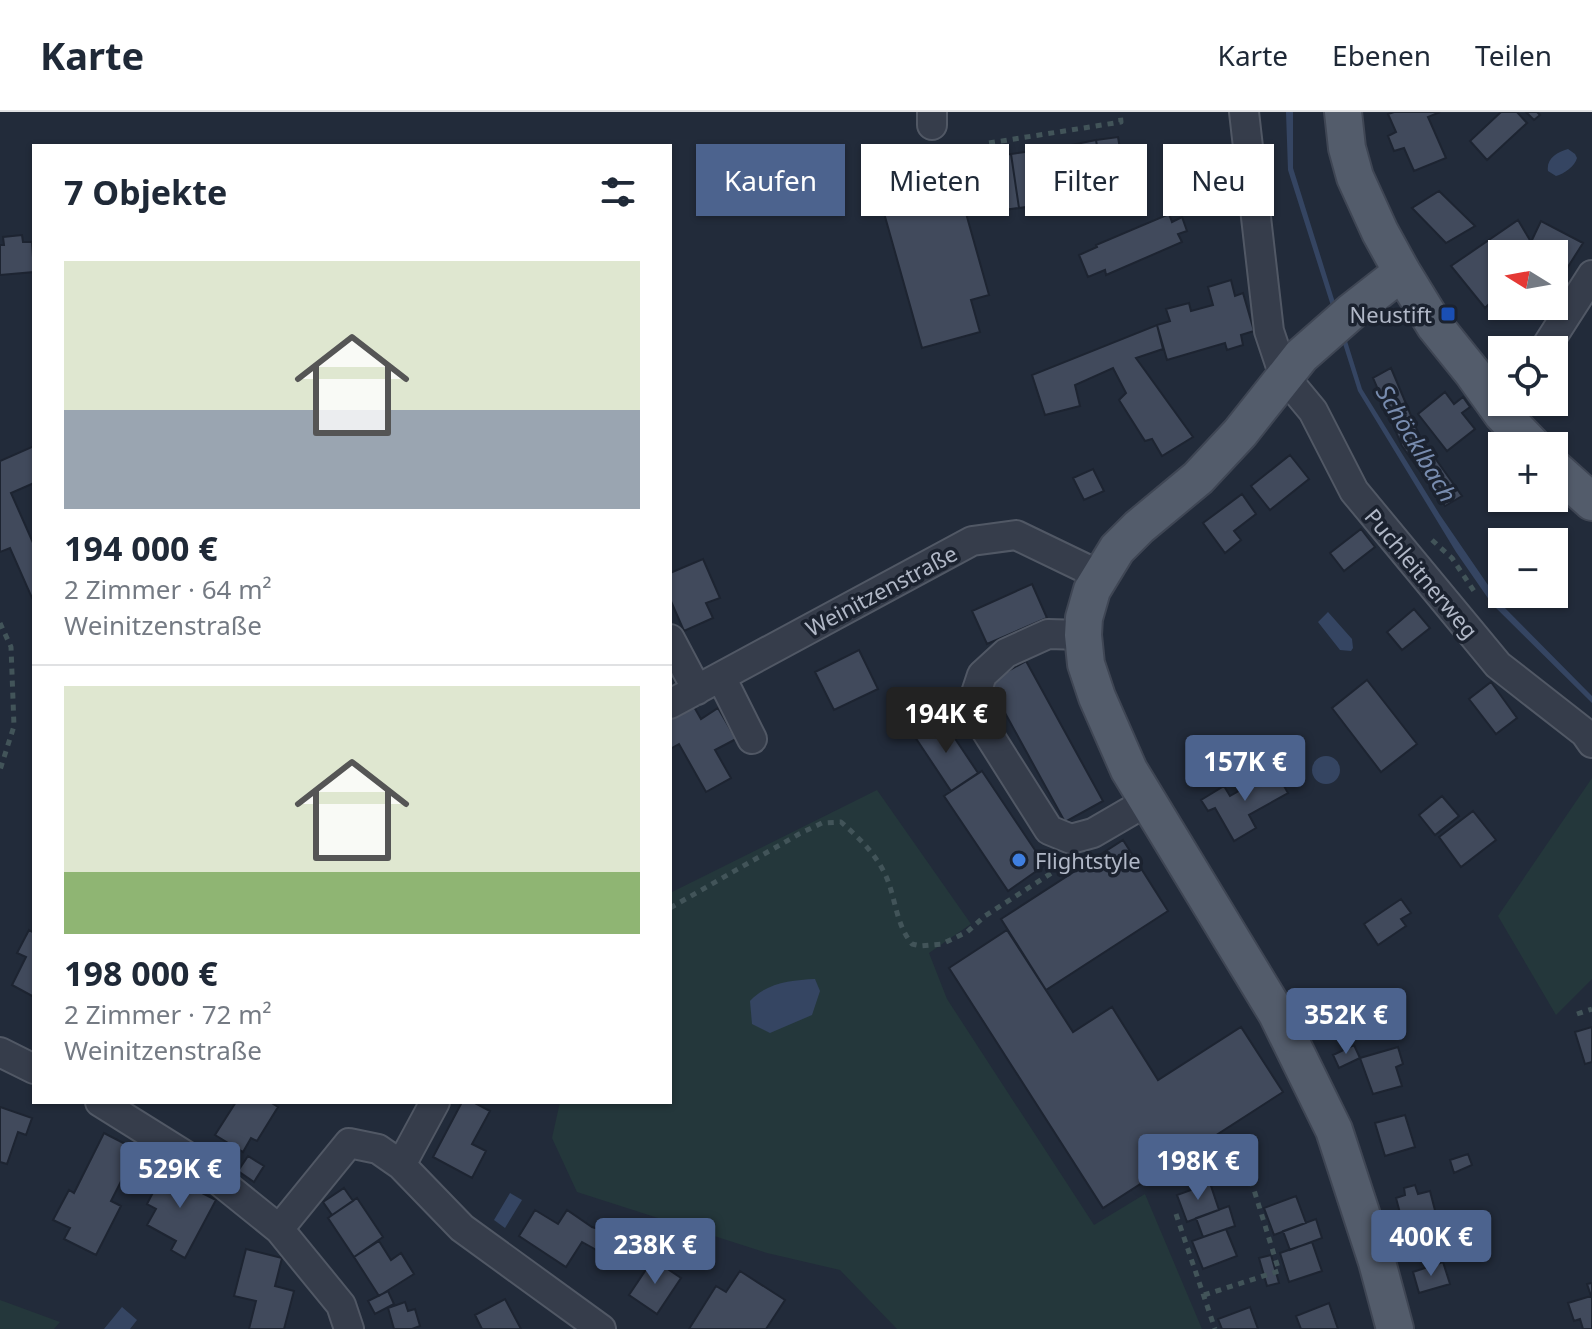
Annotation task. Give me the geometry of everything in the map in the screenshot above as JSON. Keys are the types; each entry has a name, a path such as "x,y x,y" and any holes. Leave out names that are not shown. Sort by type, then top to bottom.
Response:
{"main road":[{"path":"1343,112 1347,148 1355,177 1380,232 1435,326 1488,389"},
{"path":"1395,1329 1377,1262 1334,1130 1277,1014 1129,770 1097,697 1086,664 1083,635 1092,590 1117,549 1198,478 1240,433 1301,356 1402,272"},
{"path":"1568,481 1592,502"}],"street":[{"path":"1244,112 1269,331 1284,376"},
{"path":"1553,336 1592,275"},
{"name":"Puchleitnerweg","path":"1284,376 1313,411 1354,491 1498,665 1585,733 1592,743"},
{"name":"Weinitzenstraße","path":"672,703 972,541 1016,535 1099,575"},
{"path":"1083,635 1048,634 1006,653 982,675 974,699 975,713 1049,830 1071,839 1083,836 1148,801"},
{"path":"672,641 752,739"},
{"path":"0,1052 32,1068"},
{"path":"103,1104 196,1162 279,1229 341,1305 349,1329"},
{"path":"401,1165 434,1104"},
{"path":"279,1229 349,1143 378,1149 401,1165 462,1228 601,1329"}],"path":[{"path":"989,143 1121,122 1120,112"},
{"path":"1430,538 1452,558 1477,595"},
{"path":"0,623 11,647 14,726 0,770"},
{"path":"672,907 822,823 841,822 863,842 885,874 899,922 912,944 942,944 967,932 985,916 1056,870 1083,836"},
{"path":"1577,1014 1592,1009"},
{"path":"1204,1295 1279,1271 1243,1154 1256,1144"},
{"path":"1176,1214 1215,1329"}],"green space":[{"path":"1592,778 1592,979 1556,1015 1498,916"},
{"path":"877,790 971,924 929,953 947,999 1094,1225 1145,1194 1202,1329 897,1329 840,1270 767,1253 577,1192 552,1138 560,1104 672,1104 672,892"},
{"path":"0,1300 60,1322 54,1329 0,1329"}],"water":[{"name":"Schöcklbach","path":"1286,112 1293,112 1293,168 1362,389 1440,515 1488,585 1488,598 1456,552 1358,391 1288,170"},
{"path":"1568,149 1577,158 1572,167 1556,176 1548,171 1553,157"},
{"name":"Schöcklbach","path":"1496,608 1505,608 1592,696 1592,703"},
{"path":"1328,612 1352,639 1351,651 1340,650 1318,622"},
{"path":"1326,756 1336,760 1340,770 1336,780 1326,784 1316,780 1312,770 1316,760"},
{"path":"815,979 820,991 812,1015 770,1033 752,1024 750,1001 756,995 780,984"},
{"path":"510,1193 522,1200 505,1228 494,1220"},
{"path":"122,1307 137,1320 130,1329 104,1329"}],"building":[{"path":"1440,112 1428,117 1446,158 1414,171 1404,148 1394,151 1388,136 1396,132 1388,114"},
{"path":"1501,112 1517,112 1527,123 1487,160 1470,141"},
{"path":"1526,112 1537,112 1540,115 1534,120"},
{"path":"1118,137 1119,144 1097,144 1096,140"},
{"path":"1096,140 1097,144 1076,144"},
{"path":"1025,152 1025,207 1019,208 1011,154"},
{"path":"1009,154 1019,208 1009,209"},
{"path":"1439,191 1475,226 1446,243 1412,208"},
{"path":"885,216 967,216 989,295 971,300 980,332 922,348"},
{"path":"1164,216 1170,216 1172,222 1182,217 1187,231 1178,234 1182,242 1106,275 1105,270 1088,277 1079,255"},
{"path":"1518,220 1530,240 1489,240"},
{"path":"1541,221 1583,243 1568,267 1568,240 1532,240"},
{"path":"22,235 23,242 32,242 32,272 0,275 3,237"},
{"path":"1488,241 1488,305 1485,308 1451,266"},
{"path":"1231,280 1235,296 1243,293 1254,331 1241,335 1243,345 1227,350 1225,343 1167,360 1157,325 1170,321 1166,309 1189,303 1191,311 1213,305 1208,287"},
{"path":"1157,325 1163,349 1136,358 1193,437 1162,456 1152,439 1145,441 1119,400 1126,393 1113,368 1075,385 1080,406 1045,415 1032,375"},
{"path":"1391,368 1420,437 1462,496 1445,506 1402,446 1373,378"},
{"path":"1445,392 1454,404 1463,397 1470,407 1462,413 1475,429 1447,451 1418,414"},
{"path":"32,447 32,484 11,493 32,540 32,598 10,548 0,552 0,461"},
{"path":"1290,455 1309,479 1270,510 1251,486"},
{"path":"1093,469 1104,491 1084,500 1073,478"},
{"path":"1242,494 1256,514 1234,531 1241,540 1225,553 1203,523"},
{"path":"1361,529 1375,547 1344,571 1330,553"},
{"path":"703,559 720,598 706,603 713,618 684,631 672,604 672,572"},
{"path":"1032,584 1047,618 987,644 972,611"},
{"path":"1414,609 1430,628 1402,650 1387,632"},
{"path":"859,650 878,689 834,710 815,672"},
{"path":"1026,661 1103,801 1065,822 988,682"},
{"path":"1367,680 1417,744 1381,772 1332,708"},
{"path":"1491,682 1517,718 1496,734 1469,699"},
{"path":"693,705 701,719 718,708 736,739 715,750 731,778 706,792 679,744 672,748 672,717"},
{"path":"942,719 978,773 951,791 915,737"},
{"path":"1275,770 1288,793 1249,815 1256,828 1234,841 1215,808 1208,811 1201,800 1224,786 1230,796"},
{"path":"982,771 1045,865 1008,891 944,796"},
{"path":"1442,796 1459,816 1435,835 1419,815"},
{"path":"1473,811 1496,840 1461,867 1439,837"},
{"path":"1123,840 1168,911 1046,990 1001,919"},
{"path":"1401,899 1411,913 1401,919 1406,926 1378,945 1364,924"},
{"path":"29,930 32,932 32,996 12,985 26,957 17,953"},
{"path":"1007,930 1073,1032 1112,1007 1158,1080 1241,1027 1283,1092 1103,1208 949,968"},
{"path":"1592,1027 1592,1062 1585,1064 1575,1032"},
{"path":"1354,1045 1360,1058 1339,1068 1333,1055"},
{"path":"1398,1047 1403,1064 1396,1067 1402,1086 1373,1094 1360,1058"},
{"path":"235,1104 273,1104 278,1107 257,1141 251,1138 243,1152 215,1135"},
{"path":"461,1104 477,1104 490,1111 472,1144 486,1151 472,1178 433,1157"},
{"path":"0,1107 32,1118 26,1135 18,1132 7,1164 0,1162"},
{"path":"1405,1115 1415,1147 1385,1156 1375,1123"},
{"path":"104,1133 137,1150 111,1201 121,1206 96,1255 64,1239 70,1228 53,1220 69,1190 74,1193"},
{"path":"1468,1154 1472,1165 1454,1173 1450,1160"},
{"path":"248,1156 264,1166 254,1182 238,1171"},
{"path":"180,1170 206,1184 202,1193 216,1200 185,1258 171,1250 176,1241 147,1225 156,1209 147,1204 162,1175 174,1182"},
{"path":"1210,1183 1219,1210 1187,1222 1177,1195"},
{"path":"1415,1185 1418,1194 1430,1191 1439,1226 1426,1229 1428,1238 1408,1243 1396,1198 1405,1195 1404,1188"},
{"path":"344,1188 353,1201 332,1215 323,1202"},
{"path":"1296,1196 1306,1223 1274,1235 1264,1208"},
{"path":"357,1198 383,1237 354,1257 328,1218"},
{"path":"1229,1206 1235,1226 1203,1237 1196,1218"},
{"path":"535,1210 558,1224 567,1210 592,1227 621,1236 609,1257 582,1242 566,1267 519,1236"},
{"path":"1316,1219 1322,1238 1290,1250 1283,1231"},
{"path":"1226,1229 1237,1256 1203,1269 1192,1241"},
{"path":"379,1241 391,1260 401,1253 414,1274 379,1296 354,1257"},
{"path":"1312,1242 1322,1271 1289,1282 1280,1253"},
{"path":"246,1249 282,1258 275,1286 294,1291 284,1329 249,1329 256,1301 234,1296"},
{"path":"1271,1255 1279,1283 1267,1286 1259,1258"},
{"path":"653,1259 681,1278 657,1314 629,1295"},
{"path":"1443,1262 1450,1284 1419,1293 1413,1272"},
{"path":"740,1271 785,1300 766,1329 689,1329 716,1286 726,1292"},
{"path":"1592,1283 1592,1329 1583,1329 1580,1319 1574,1321 1568,1303 1591,1296 1587,1284"},
{"path":"388,1291 394,1304 375,1314 368,1301"},
{"path":"505,1299 521,1329 482,1329 475,1315"},
{"path":"405,1302 408,1311 415,1309 420,1326 394,1329 388,1308"},
{"path":"1329,1303 1338,1329 1301,1329 1296,1316"},
{"path":"1250,1307 1258,1329 1222,1329 1218,1319"}],"place":[{"name":"Neustift","path":"1448,314"},
{"name":"Flightstyle","path":"1019,860"}]}
